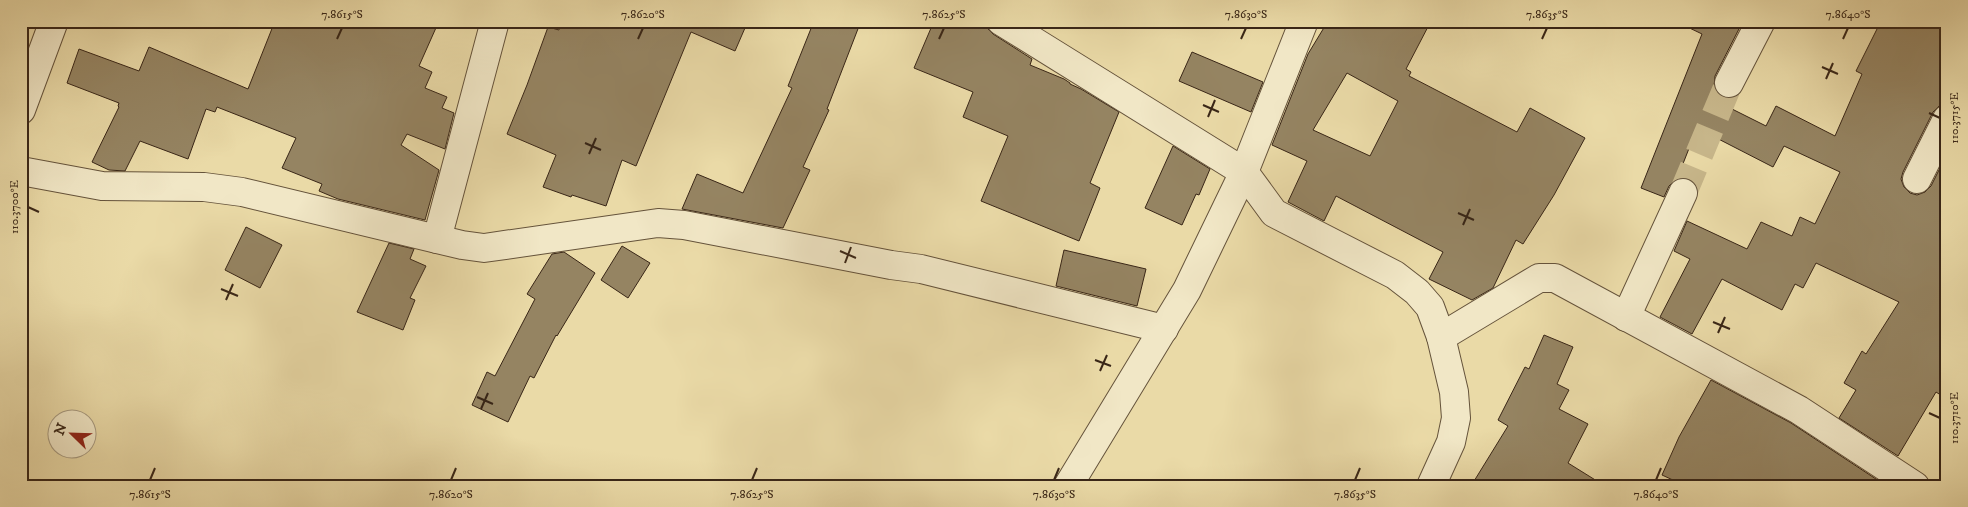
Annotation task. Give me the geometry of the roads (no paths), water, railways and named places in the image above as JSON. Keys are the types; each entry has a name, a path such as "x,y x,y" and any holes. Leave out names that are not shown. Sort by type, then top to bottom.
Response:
{"street":[{"path":"21,110 54,21"},
{"path":"437,239 495,21"},
{"path":"1001,21 1244,172 1274,213 1394,275 1417,292 1430,307 1441,337 1454,392 1456,418 1451,442 1431,486"},
{"path":"1068,486 1187,290 1244,172 1304,21"},
{"path":"1729,83 1761,21"},
{"path":"1917,179 1947,119"},
{"path":"21,170 102,186 204,187 242,192 462,245 484,248 658,223 684,226 921,269 1164,328"},
{"path":"1626,317 1683,193"},
{"path":"1441,337 1539,278 1555,278 1799,410 1915,486"}],"tunnel":[{"path":"1683,193 1729,83"}]}
